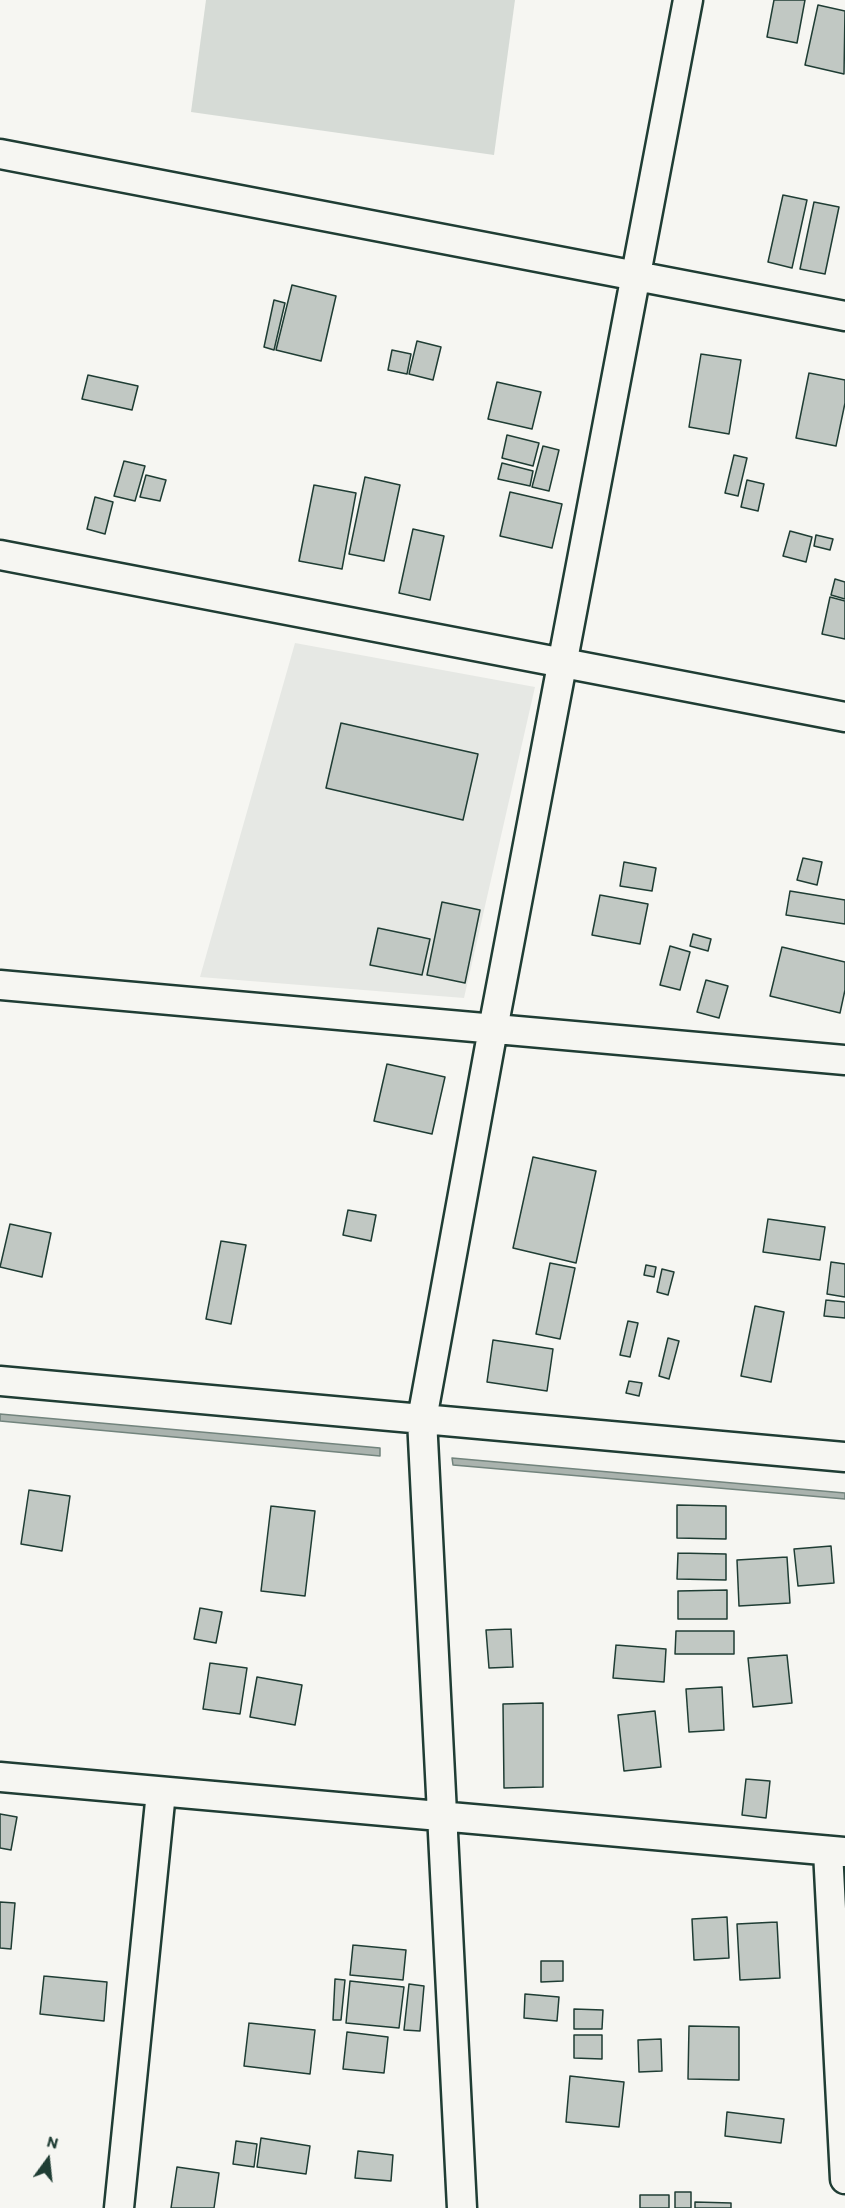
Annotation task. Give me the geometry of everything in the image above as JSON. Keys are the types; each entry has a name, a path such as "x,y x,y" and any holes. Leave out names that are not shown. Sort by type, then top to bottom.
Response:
{"street":[{"path":"462,2208 422,1419 493,1029 688,0"},
{"path":"0,154 845,316"},
{"path":"0,555 845,717"},
{"path":"0,985 845,1060"},
{"path":"0,1381 845,1457"},
{"path":"0,1777 836,1851 845,2179"},
{"path":"119,2208 161,1792"}],"shaded area":[{"path":"206,0 515,0 494,155 191,112"},
{"path":"295,643 535,687 464,998 200,977"},
{"path":"0,1414 380,1448 380,1456 0,1421"},
{"path":"452,1458 845,1493 845,1499 453,1465"}],"building":[{"path":"774,0 805,0 797,43 767,37"},
{"path":"818,5 845,11 844,74 805,65"},
{"path":"783,195 807,200 792,268 768,262"},
{"path":"814,202 839,207 825,274 800,269"},
{"path":"292,285 336,296 321,361 276,350"},
{"path":"274,300 285,303 274,350 264,347"},
{"path":"417,341 441,347 433,380 409,374"},
{"path":"392,350 411,354 407,374 388,370"},
{"path":"701,354 741,360 729,434 689,427"},
{"path":"809,373 845,380 845,403 836,446 796,438"},
{"path":"88,375 138,386 132,410 82,399"},
{"path":"497,382 541,392 532,429 488,419"},
{"path":"507,435 539,443 533,466 502,458"},
{"path":"543,446 559,450 549,491 532,487"},
{"path":"734,455 747,458 738,496 725,493"},
{"path":"124,461 145,466 135,501 114,496"},
{"path":"502,463 533,471 530,486 498,479"},
{"path":"146,475 166,480 160,501 140,497"},
{"path":"365,477 400,485 384,561 349,554"},
{"path":"747,480 764,484 758,511 741,507"},
{"path":"314,485 356,493 342,569 299,561"},
{"path":"510,492 562,504 552,548 500,536"},
{"path":"95,497 113,502 105,534 87,529"},
{"path":"413,529 444,536 430,600 399,593"},
{"path":"790,531 812,537 806,562 783,556"},
{"path":"816,535 833,539 830,550 814,546"},
{"path":"835,579 845,582 845,599 831,595"},
{"path":"830,597 845,601 845,639 822,634"},
{"path":"341,723 478,754 463,820 326,788"},
{"path":"803,858 822,862 817,885 797,880"},
{"path":"624,862 656,868 652,891 620,886"},
{"path":"790,891 845,900 845,924 786,915"},
{"path":"600,895 648,904 640,944 592,935"},
{"path":"442,902 480,910 465,983 427,975"},
{"path":"378,928 430,939 422,975 370,965"},
{"path":"693,934 711,939 708,951 690,946"},
{"path":"670,946 690,952 680,990 660,985"},
{"path":"782,947 845,962 845,990 840,1013 770,996"},
{"path":"706,980 728,986 719,1018 697,1012"},
{"path":"387,1064 445,1077 432,1134 374,1121"},
{"path":"533,1157 596,1171 576,1263 513,1248"},
{"path":"348,1210 376,1215 371,1241 343,1235"},
{"path":"768,1219 825,1227 820,1260 763,1252"},
{"path":"10,1224 51,1233 42,1277 0,1267"},
{"path":"221,1241 246,1245 231,1324 206,1319"},
{"path":"831,1262 845,1264 845,1297 827,1294"},
{"path":"550,1263 575,1268 560,1339 536,1334"},
{"path":"646,1265 656,1267 654,1277 644,1275"},
{"path":"662,1269 674,1272 668,1295 657,1292"},
{"path":"826,1300 845,1302 845,1318 824,1316"},
{"path":"755,1306 784,1312 771,1382 741,1376"},
{"path":"628,1321 638,1323 630,1357 620,1355"},
{"path":"668,1338 679,1341 669,1379 659,1376"},
{"path":"493,1340 553,1349 547,1391 487,1382"},
{"path":"629,1381 642,1383 639,1396 626,1393"},
{"path":"29,1490 70,1496 62,1551 21,1544"},
{"path":"677,1505 726,1506 726,1539 677,1538"},
{"path":"271,1506 315,1511 305,1596 261,1591"},
{"path":"831,1546 834,1583 798,1586 794,1549"},
{"path":"678,1553 726,1554 726,1580 677,1579"},
{"path":"787,1557 790,1603 739,1606 737,1560"},
{"path":"727,1590 727,1619 678,1619 678,1591"},
{"path":"200,1608 222,1612 216,1643 194,1639"},
{"path":"511,1629 513,1667 489,1668 486,1630"},
{"path":"676,1631 734,1631 734,1654 675,1654"},
{"path":"616,1645 666,1649 664,1682 613,1678"},
{"path":"787,1655 792,1703 753,1707 748,1658"},
{"path":"210,1663 247,1668 240,1714 203,1709"},
{"path":"257,1677 302,1685 295,1725 250,1717"},
{"path":"722,1687 724,1730 689,1732 686,1689"},
{"path":"543,1703 543,1787 504,1788 503,1704"},
{"path":"655,1711 661,1767 624,1771 618,1715"},
{"path":"746,1779 770,1781 766,1818 742,1815"},
{"path":"0,1814 17,1817 11,1850 0,1848"},
{"path":"0,1902 15,1903 11,1949 0,1948"},
{"path":"727,1917 729,1958 694,1960 692,1919"},
{"path":"777,1922 780,1978 740,1980 737,1924"},
{"path":"353,1945 406,1950 403,1980 350,1975"},
{"path":"541,1961 563,1961 563,1981 541,1982"},
{"path":"44,1976 107,1982 104,2021 40,2014"},
{"path":"335,1979 345,1980 341,2020 333,2020"},
{"path":"350,1981 404,1987 399,2028 346,2023"},
{"path":"409,1984 424,1986 420,2031 404,2030"},
{"path":"525,1994 559,1997 557,2021 524,2018"},
{"path":"574,2009 603,2010 602,2029 574,2029"},
{"path":"249,2023 315,2030 310,2074 244,2066"},
{"path":"689,2026 739,2027 739,2080 688,2079"},
{"path":"347,2032 388,2037 384,2073 343,2069"},
{"path":"574,2035 602,2035 602,2059 574,2058"},
{"path":"661,2039 662,2071 639,2072 638,2040"},
{"path":"570,2076 624,2082 619,2127 566,2122"},
{"path":"727,2112 784,2119 781,2143 725,2136"},
{"path":"261,2138 310,2146 306,2174 257,2167"},
{"path":"236,2141 257,2144 254,2167 233,2164"},
{"path":"358,2151 393,2155 391,2181 355,2178"},
{"path":"177,2167 219,2173 214,2208 171,2208"},
{"path":"675,2192 691,2192 691,2208 675,2208"},
{"path":"640,2195 669,2195 669,2208 640,2208"},
{"path":"695,2202 731,2203 731,2208 695,2208"}]}
